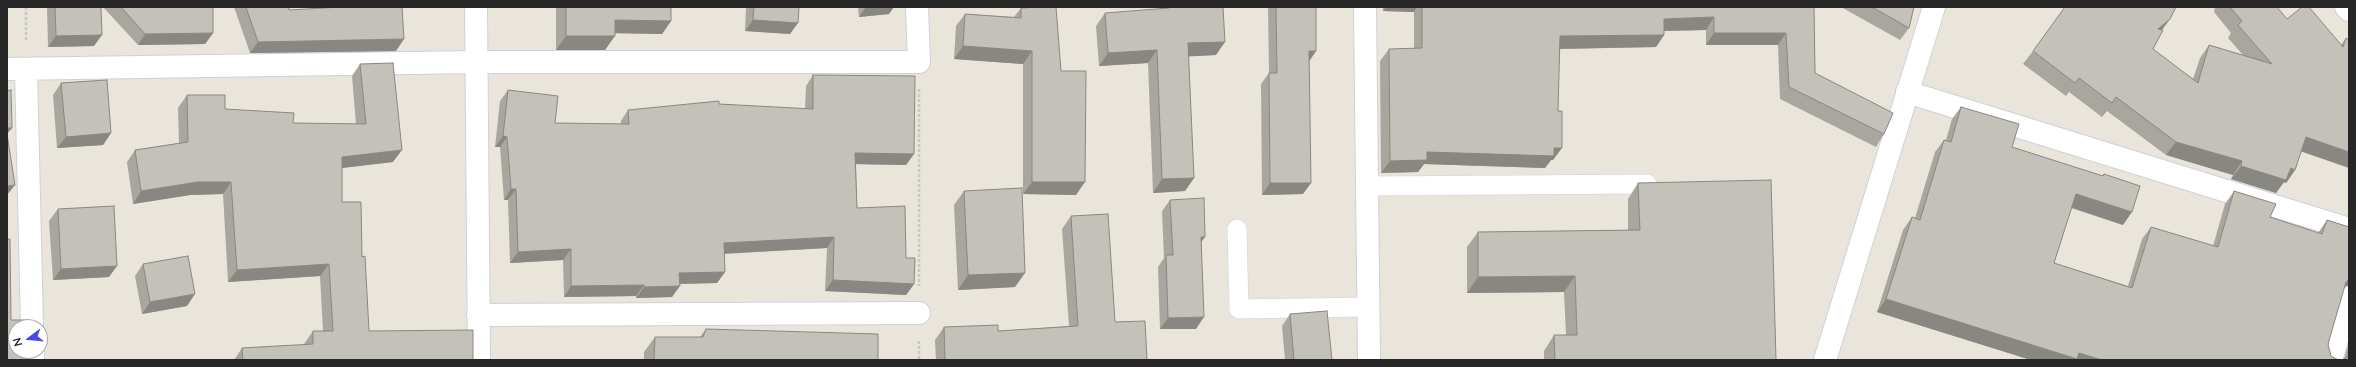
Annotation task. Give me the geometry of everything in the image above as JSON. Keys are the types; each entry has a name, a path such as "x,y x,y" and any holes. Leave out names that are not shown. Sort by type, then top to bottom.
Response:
{"street":[{"path":"476,7 479,360"},
{"path":"32,319 17,69 477,62 919,62 917,7"},
{"path":"1365,7 1368,186 1368,360"},
{"path":"1825,360 1934,7"},
{"path":"2346,7 2349,10"},
{"path":"1907,92 2349,228"},
{"path":"2331,360 2349,298"},
{"path":"478,315 919,313"}],"lane":[{"path":"1368,186 1647,184"},
{"path":"1237,228 1239,309 1367,308"}],"path":[{"path":"17,69 26,7"},
{"path":"919,62 919,360"}],"building":[{"path":"55,7 101,7 102,35 56,36"},
{"path":"121,7 213,7 213,33 145,34"},
{"path":"246,7 289,7 289,10 341,7 402,7 404,39 258,42"},
{"path":"566,7 671,7 671,21 615,20 615,36 566,36"},
{"path":"754,7 799,7 798,23 753,20"},
{"path":"1056,7 1061,71 1086,71 1085,182 1032,182 1032,51 963,46 965,14 1021,18 1021,8"},
{"path":"1169,7 1223,7 1225,42 1188,43 1194,178 1162,179 1157,50 1108,53 1105,13"},
{"path":"1276,7 1316,7 1316,51 1309,51 1311,183 1270,183 1269,73 1277,73"},
{"path":"1422,7 1814,7 1815,73 1893,113 1884,134 1789,87 1786,33 1714,33 1714,17 1664,19 1664,35 1560,36 1558,111 1562,111 1562,148 1554,148 1554,156 1427,152 1427,160 1390,161 1389,49 1422,48"},
{"path":"1872,7 1914,7 1909,28"},
{"path":"2065,7 2176,7 2170,19 2158,29 2163,30 2153,49 2198,83 2209,45 2272,64 2238,25 2242,21 2230,7 2277,7 2287,19 2302,7 2309,7 2343,47 2346,38 2349,40 2349,152 2306,137 2295,170 2291,168 2286,180 2241,166 2242,161 2176,142 2116,97 2112,103 2079,78 2075,83 2033,51"},
{"path":"393,63 402,150 342,157 342,202 361,202 362,257 365,256 369,331 473,330 473,360 243,360 242,348 313,344 313,331 333,331 329,264 237,270 231,182 198,182 141,191 135,150 188,142 187,95 225,95 225,109 294,113 293,123 366,124 360,64"},
{"path":"813,75 915,76 914,154 855,153 857,208 905,206 906,258 915,258 914,284 833,280 834,237 724,243 725,272 679,273 680,286 571,286 571,249 518,252 516,189 511,189 507,137 503,136 508,90 558,96 555,123 629,124 628,110 719,101 719,104 813,109"},
{"path":"107,80 111,133 66,137 61,83"},
{"path":"11,90 12,128 7,128 7,91"},
{"path":"1961,107 2019,124 2012,147 2103,176 2104,174 2140,186 2132,212 2076,194 2054,263 2132,288 2151,227 2218,247 2234,191 2276,204 2270,217 2322,234 2327,220 2349,227 2349,279 2346,282 2328,344 2331,356 2342,360 2102,360 2079,353 2077,359 1886,299 1912,217 1920,220 1944,140 1951,142"},
{"path":"7,134 15,185 7,186"},
{"path":"1771,180 1776,360 1555,360 1554,335 1577,335 1575,276 1478,277 1478,232 1640,230 1638,183"},
{"path":"1022,188 1025,273 968,275 964,191"},
{"path":"1204,198 1205,237 1201,237 1204,317 1168,318 1166,255 1173,255 1170,200"},
{"path":"114,206 117,266 61,269 58,209"},
{"path":"1108,214 1115,322 1145,321 1147,360 945,360 944,327 998,325 998,331 1078,326 1071,216"},
{"path":"7,239 10,239 11,319 8,319 8,359 25,360 7,360"},
{"path":"188,256 195,294 150,302 143,264"},
{"path":"1327,311 1332,360 1294,360 1290,314"},
{"path":"706,329 878,334 878,360 654,360 655,337 703,337"},
{"path":"2349,355 2349,360 2342,360 2348,357"}]}
